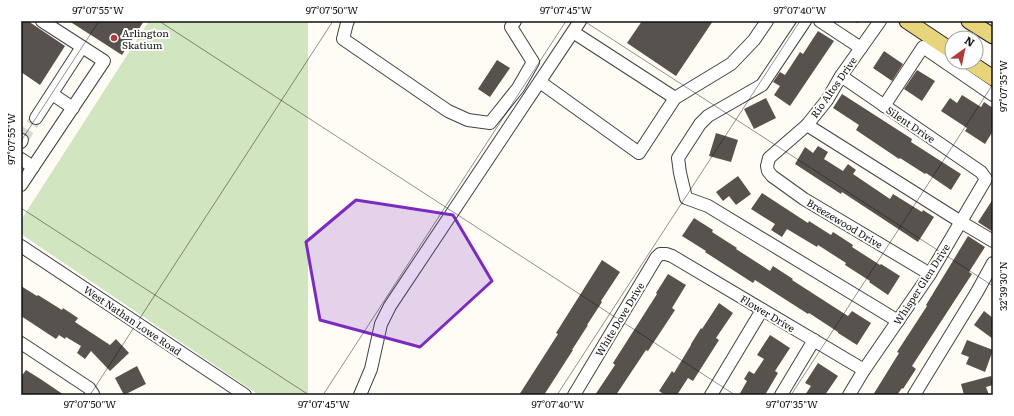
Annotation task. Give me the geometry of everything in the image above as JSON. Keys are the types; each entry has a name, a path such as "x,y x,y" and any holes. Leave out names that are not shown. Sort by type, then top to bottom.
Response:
{"main road":[{"path":"907,21 944,46"},
{"path":"969,21 993,36"},
{"path":"981,70 993,78"}],"street":[{"path":"21,185 104,61 42,21"},
{"path":"348,21 343,39 448,111 468,120 490,123 518,88 533,62 511,27 513,22"},
{"path":"360,395 371,369 381,324 390,306 580,21"},
{"path":"540,82 639,153 675,98 731,64 754,40 767,21"},
{"path":"805,21 762,85 708,116 700,124 678,158 686,198 708,206 898,321"},
{"path":"820,21 861,48"},
{"name":"Rio Altos Drive","path":"766,166 769,158 807,125 827,100 841,76 880,21"},
{"path":"573,32 675,98"},
{"path":"36,118 82,47"},
{"path":"884,106 923,47 993,95"},
{"name":"Silent Drive","path":"841,76 981,172"},
{"path":"52,94 73,108"},
{"path":"807,125 961,222 993,240"},
{"path":"21,159 33,167"},
{"name":"Breezewood Drive","path":"766,166 772,176 804,199 930,274"},
{"name":"Whisper Glen Drive","path":"849,395 864,370 930,274 961,222 986,179 981,172"},
{"name":"West Nathan Lowe Road","path":"21,246 245,395"},
{"name":"White Dove Drive","path":"574,395 656,258 660,254 672,256"},
{"name":"Flower Drive","path":"672,256 864,370"},
{"path":"914,395 993,263"},
{"path":"711,395 762,310"},
{"path":"781,395 814,340"},
{"path":"21,343 89,388 93,394"}],"highlighted area":[{"path":"356,200 453,215 492,281 420,347 320,320 306,242"}],"green space":[{"path":"149,21 308,21 308,395 259,395 21,234 21,220"}],"building":[{"path":"21,21 28,21 65,46 40,85 21,72"},
{"name":"Arlington Skatium","path":"69,21 144,21 122,55"},
{"path":"642,21 713,21 676,76 627,43"},
{"path":"818,31 834,41 790,106 774,95 780,86 773,82 780,72 785,75 800,52 803,54"},
{"path":"884,51 903,64 892,81 873,68"},
{"path":"497,60 510,68 490,97 478,89"},
{"path":"917,70 935,81 922,101 904,89"},
{"path":"842,94 912,139 911,142 961,174 951,190 926,173 925,174 900,158 899,159 856,130 859,125 833,108"},
{"path":"962,95 981,107 984,102 993,108 993,131 985,144 965,131 967,128 941,111 950,98 957,103"},
{"path":"766,98 776,118 754,129 744,109"},
{"path":"716,133 738,140 731,162 709,156"},
{"path":"818,146 828,152 824,159 843,171 848,164 856,170 853,174 890,199 893,194 922,212 923,210 934,217 918,242 842,192 841,194 795,164 805,147 813,153"},
{"path":"738,176 751,194 736,205 729,196 723,201 716,192"},
{"path":"762,193 808,223 809,221 831,235 833,232 853,245 852,247 900,276 888,295 845,265 846,263 818,245 817,247 787,229 782,237 771,230 775,224 751,209"},
{"path":"993,199 993,232 978,222"},
{"path":"694,218 713,230 712,232 737,248 736,249 770,271 773,266 848,316 852,311 871,323 857,345 755,280 753,283 682,236"},
{"path":"968,236 985,247 969,272 972,274 912,366 916,369 903,389 902,388 897,395 873,395 899,353 897,352 927,306 926,305"},
{"path":"602,260 620,272 601,301 602,302 573,350 544,395 519,395 558,334 556,333"},
{"path":"668,274 686,285 672,308 675,310 616,395 595,395 615,365 613,363"},
{"path":"21,286 62,310 63,308 78,318 75,322 110,345 116,339 129,353 110,371 91,351 85,359 77,353 81,346 66,337 65,339 59,335 56,339 21,316"},
{"path":"719,303 733,313 716,338 719,340 693,381 688,378 677,395 665,395 659,391 672,371 674,373 701,328 702,329"},
{"path":"984,311 993,318 993,339 974,325"},
{"path":"770,335 790,348 775,371 778,373 765,395 739,395 747,381 744,379 749,371 754,374 764,359 757,355"},
{"path":"967,340 993,350 985,372 966,364 969,357 961,354"},
{"path":"818,363 838,376 825,395 805,395 811,386 805,383"},
{"path":"137,366 146,384 124,395 115,378"},
{"path":"26,370 64,395 21,395 21,377"},
{"path":"991,376 993,385 986,387 989,395 964,395 961,384"}],"tunnel":[{"path":"22,140 36,118"}],"place":[{"name":"Arlington Skatium","path":"114,38"}]}
